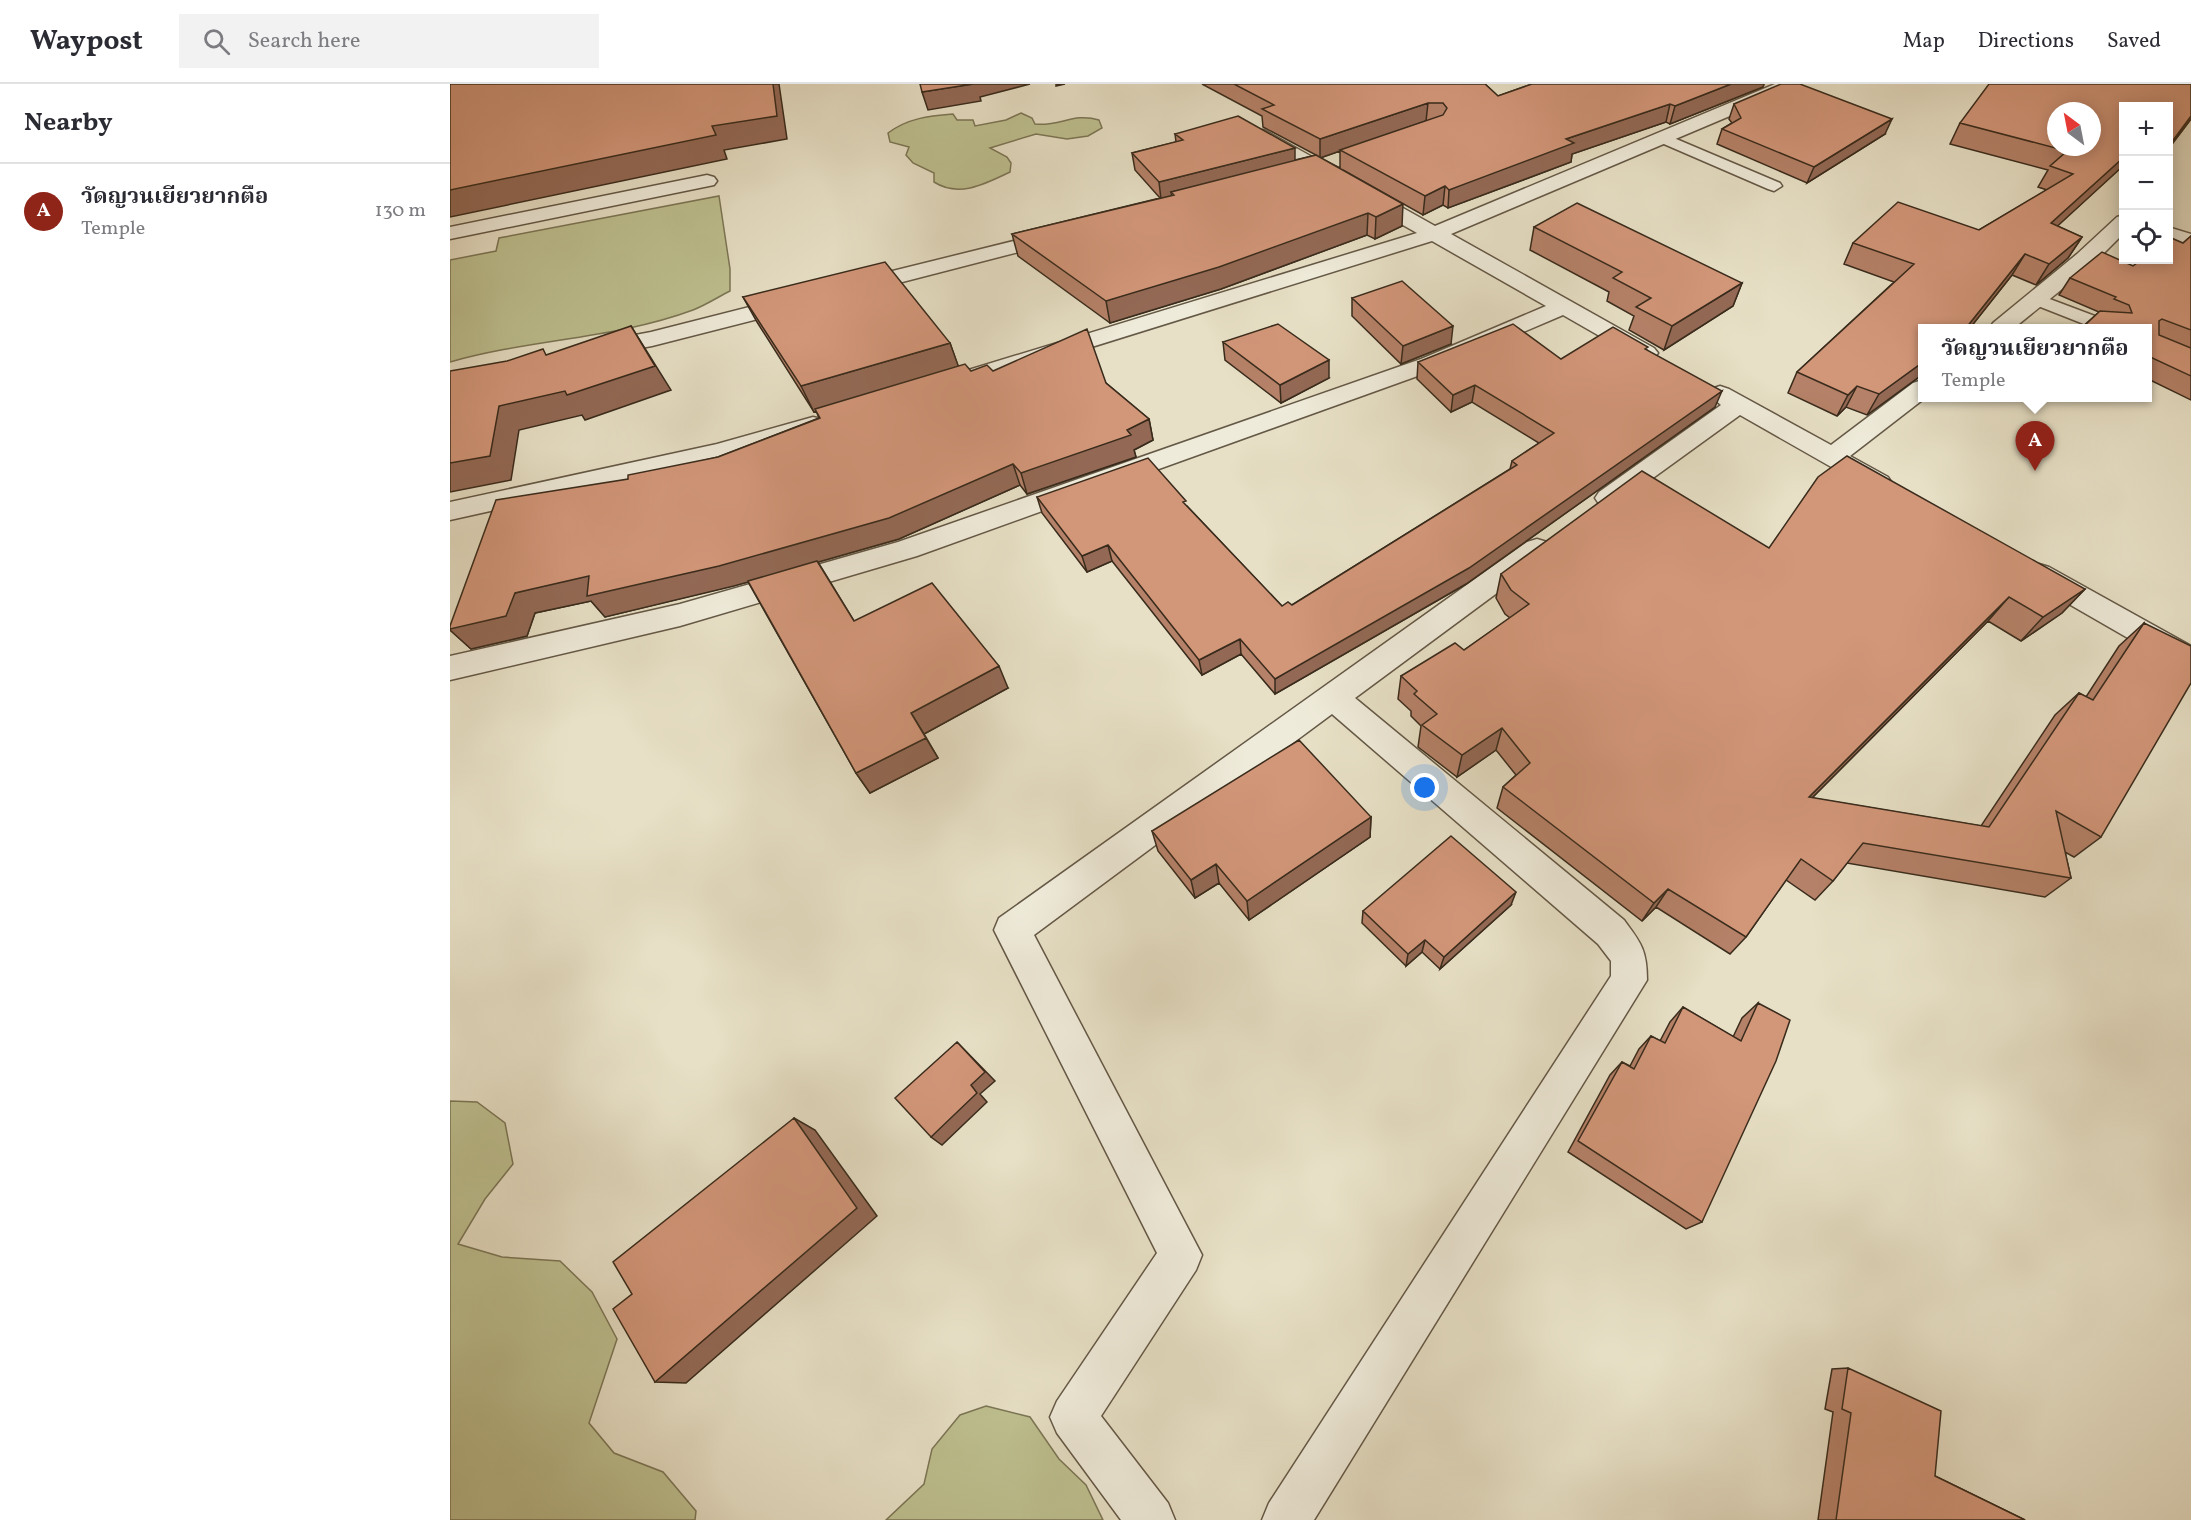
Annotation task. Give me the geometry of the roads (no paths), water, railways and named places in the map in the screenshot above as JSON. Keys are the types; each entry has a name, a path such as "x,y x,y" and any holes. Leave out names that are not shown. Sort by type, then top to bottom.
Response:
{"street":[{"path":"922,392 1434,234 1790,84"},
{"path":"1234,120 1328,165 1434,234 1667,364"},
{"path":"1284,177 1328,165"},
{"path":"450,233 707,181"},
{"path":"2006,324 2039,300 2119,226"},
{"path":"574,352 652,339 1074,232"},
{"path":"2173,234 2191,241"},
{"path":"450,668 680,615 908,549 1429,364 1563,307"},
{"path":"1698,381 1894,492"},
{"path":"1833,457 1918,392"},
{"path":"1150,1520 1072,1417 1181,1255 1012,930 1332,696 1739,404"},
{"path":"450,511 719,452 831,420"},
{"path":"2017,562 2191,660"},
{"path":"1286,1520 1629,980 1629,956 1611,932 1332,696"}],"lane":[{"path":"1662,138 1774,186"},
{"path":"2039,300 2099,324"}],"place":[{"name":"วัดญวนเยียวยากตือ","path":"2035,471"}]}
